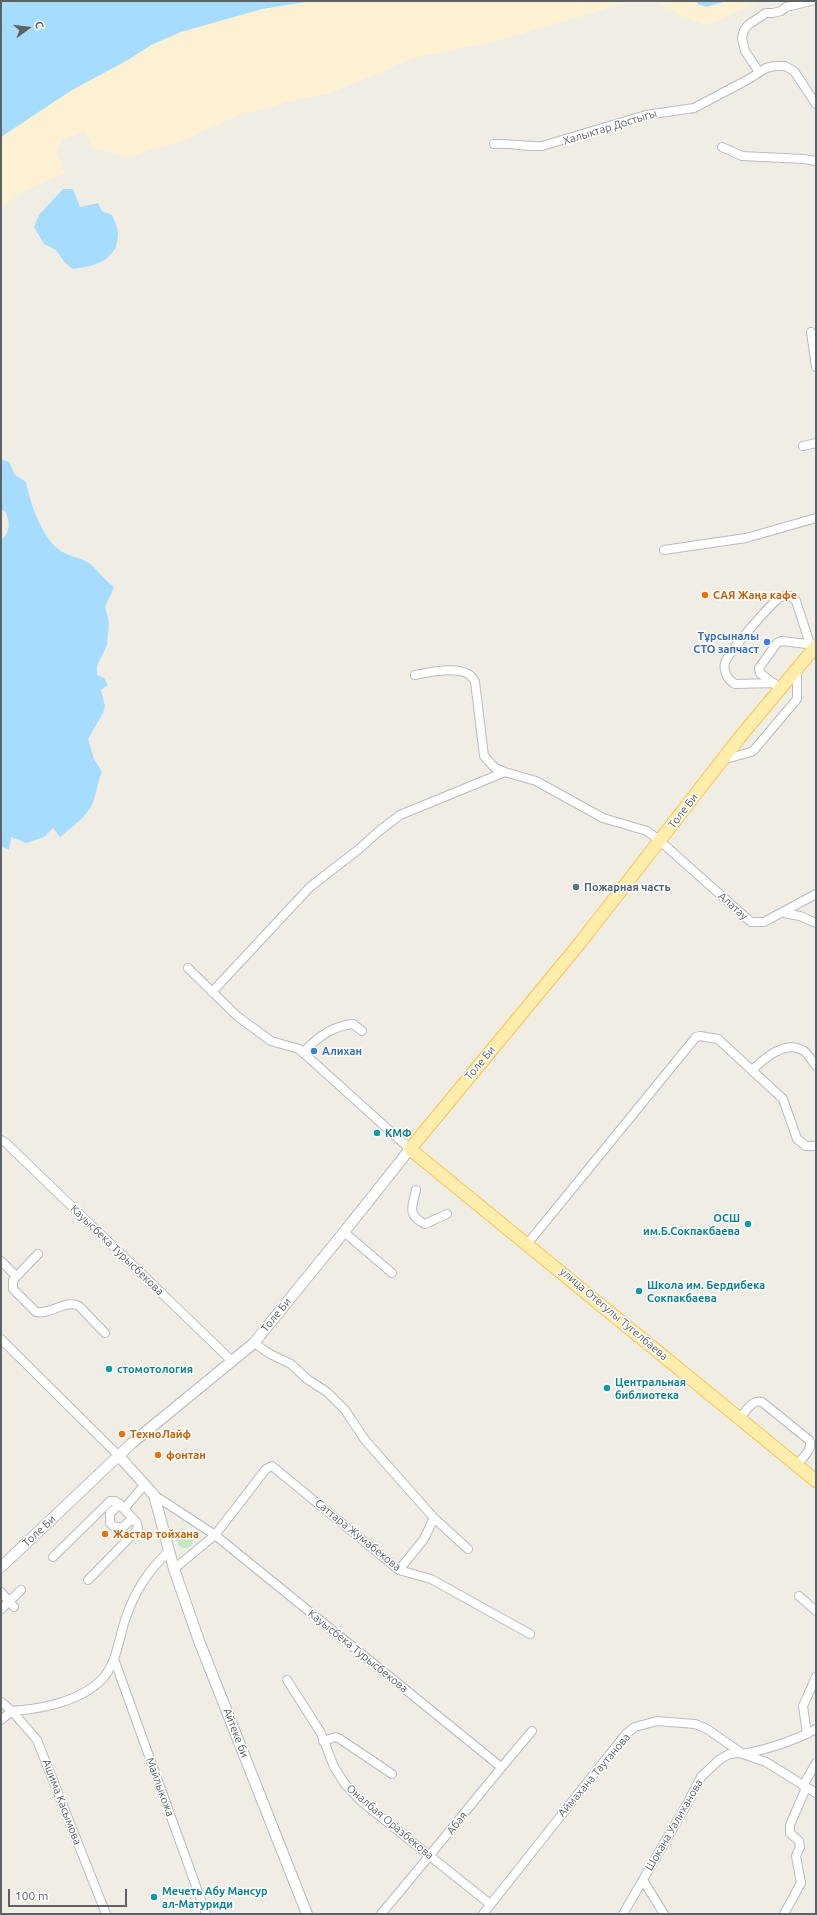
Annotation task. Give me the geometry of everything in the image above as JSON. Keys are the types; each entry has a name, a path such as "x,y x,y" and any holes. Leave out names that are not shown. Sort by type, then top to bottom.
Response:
{"main road":[{"name":"Толе Би","path":"410,1149 481,1060 565,961 660,841 777,686 797,668 814,645"},
{"name":"улица Отегулы Тугелбаева","path":"410,1149 528,1243 816,1481"}],"street":[{"path":"758,72 745,51 742,38 744,30 748,25 766,13 781,11 786,7 811,1"},
{"name":"Халыктар Достыгы","path":"494,144 508,143 525,147 542,146 646,114 694,108 736,86 758,72 775,66 794,71 813,96 816,104"},
{"path":"722,147 742,156 816,161"},
{"path":"811,332 816,367"},
{"path":"803,446 816,443"},
{"path":"664,550 746,538 816,518"},
{"path":"790,596 796,601 814,645 782,641 777,643 759,668 760,673 777,686 735,684 730,682 724,666 731,652 780,597 790,596"},
{"path":"722,760 754,750 797,699 797,668"},
{"name":"Алатау","path":"415,675 456,671 465,672 471,675 475,682 484,756 495,768 536,780 603,818 647,831 751,922 758,924 764,922 784,913 816,894"},
{"path":"212,992 310,888 360,849 379,831 400,815 505,772"},
{"path":"784,913 800,916 816,923"},
{"path":"188,968 237,1016 271,1041 296,1048 303,1053 410,1149"},
{"path":"303,1053 315,1039 330,1031 352,1024 362,1031"},
{"path":"528,1243 696,1037 700,1036 718,1039 783,1099 797,1139 806,1146 816,1146"},
{"path":"752,1070 767,1056 788,1047 803,1050 816,1066"},
{"name":"Кауысбека Турысбекова","path":"1,1140 49,1183 232,1361"},
{"name":"Толе Би","path":"1,1567 116,1458 254,1343 410,1149"},
{"path":"416,1190 411,1212 414,1216 425,1224 447,1214"},
{"path":"344,1232 392,1272"},
{"path":"38,1254 13,1280 13,1289 36,1312 45,1312 69,1304 75,1304 79,1306 105,1333"},
{"path":"1,1262 16,1276"},
{"path":"1,1339 116,1458 145,1484 154,1495"},
{"path":"254,1343 270,1354 291,1364 307,1379 327,1392 345,1410 364,1440 434,1518 468,1549"},
{"path":"740,1418 754,1402 762,1402 809,1440 811,1444 810,1449 797,1465"},
{"name":"Саттара Жумабекова","path":"215,1535 266,1469 272,1466 399,1570 430,1579 530,1634"},
{"path":"133,1518 122,1528 113,1526 110,1523 110,1514 122,1506 145,1484"},
{"name":"Кауысбека Турысбекова","path":"154,1495 215,1535 501,1767"},
{"name":"Айтеке би","path":"154,1495 174,1569 199,1641 307,1914"},
{"path":"53,1557 110,1501 115,1500 137,1523 138,1529 88,1580"},
{"path":"399,1570 424,1539 434,1518"},
{"path":"174,1569 215,1535"},
{"path":"1,1720 12,1711 78,1697 104,1677 114,1659 125,1620 135,1595 151,1568 169,1551"},
{"path":"1,1609 12,1604 21,1590"},
{"path":"1,1592 12,1604"},
{"path":"799,1596 816,1611"},
{"name":"Майлыкожа","path":"114,1659 206,1914"},
{"path":"807,1734 803,1706 816,1678"},
{"name":"Оналбая Оразбекова","path":"287,1680 321,1733 329,1758 345,1784 361,1801 490,1904"},
{"name":"Ашима Касымова","path":"1,1702 12,1711 39,1745 106,1914"},
{"name":"Аймахана Таутанова","path":"483,1914 626,1734 635,1728 657,1722 695,1724 707,1729 741,1753 766,1762 816,1793"},
{"name":"Шокана Уалиханова","path":"623,1914 701,1777 719,1760 729,1754 764,1750 792,1741 816,1729"},
{"name":"Абая","path":"381,1914 532,1731"},
{"path":"323,1741 336,1738 340,1739 392,1774"},
{"path":"784,1914 801,1883 796,1856 800,1846 799,1841 790,1833 790,1825 816,1762"},
{"path":"643,1880 664,1914"}],"green space":[{"path":"185,1532 192,1537 193,1540 188,1547 185,1548 178,1543 177,1540 182,1533"}],"sand":[{"path":"312,1 696,1 698,4 706,7 727,1 760,1 708,25 682,16 659,3 626,3 493,42 414,58 331,93 296,100 239,115 180,142 126,157 94,148 84,132 62,140 56,153 65,173 17,194 1,210 1,137 72,90 128,60 151,45 181,32 262,9"}],"water":[{"path":"1,1 312,1 262,9 181,32 151,45 128,60 72,90 1,137"},
{"path":"696,1 727,1 706,7 698,4"},
{"path":"63,189 73,189 80,207 98,203 102,211 112,215 117,226 117,242 114,250 110,256 97,264 73,269 65,263 56,250 44,244 34,227 39,215"},
{"path":"1,459 9,462 15,475 26,482 37,518 46,536 52,543 61,551 89,563 114,587 105,607 109,622 107,645 97,666 97,675 104,678 108,685 101,690 105,706 103,713 88,739 94,759 102,772 95,797 91,807 82,818 60,837 53,828 44,837 26,843 11,837 9,850 1,846 1,540 7,534 9,523 5,511 1,510"}],"place":[{"name":"САЯ Жаңа кафе","path":"705,595"},
{"name":"Тұрсыналы СТО запчаст","path":"767,642"},
{"name":"Пожарная часть","path":"576,887"},
{"name":"Алихан","path":"314,1051"},
{"name":"КМФ","path":"377,1133"},
{"name":"ОСШ им.Б.Сокпакбаева","path":"748,1224"},
{"name":"Школа им. Бердибека Сокпакбаева","path":"639,1291"},
{"name":"стомотология","path":"109,1369"},
{"name":"Центральная библиотека","path":"607,1388"},
{"name":"ТехноЛайф","path":"122,1434"},
{"name":"фонтан","path":"158,1455"},
{"name":"Жастар тойхана","path":"105,1534"},
{"name":"Мечеть Абу Мансур ал-Матуриди","path":"154,1897"}]}
